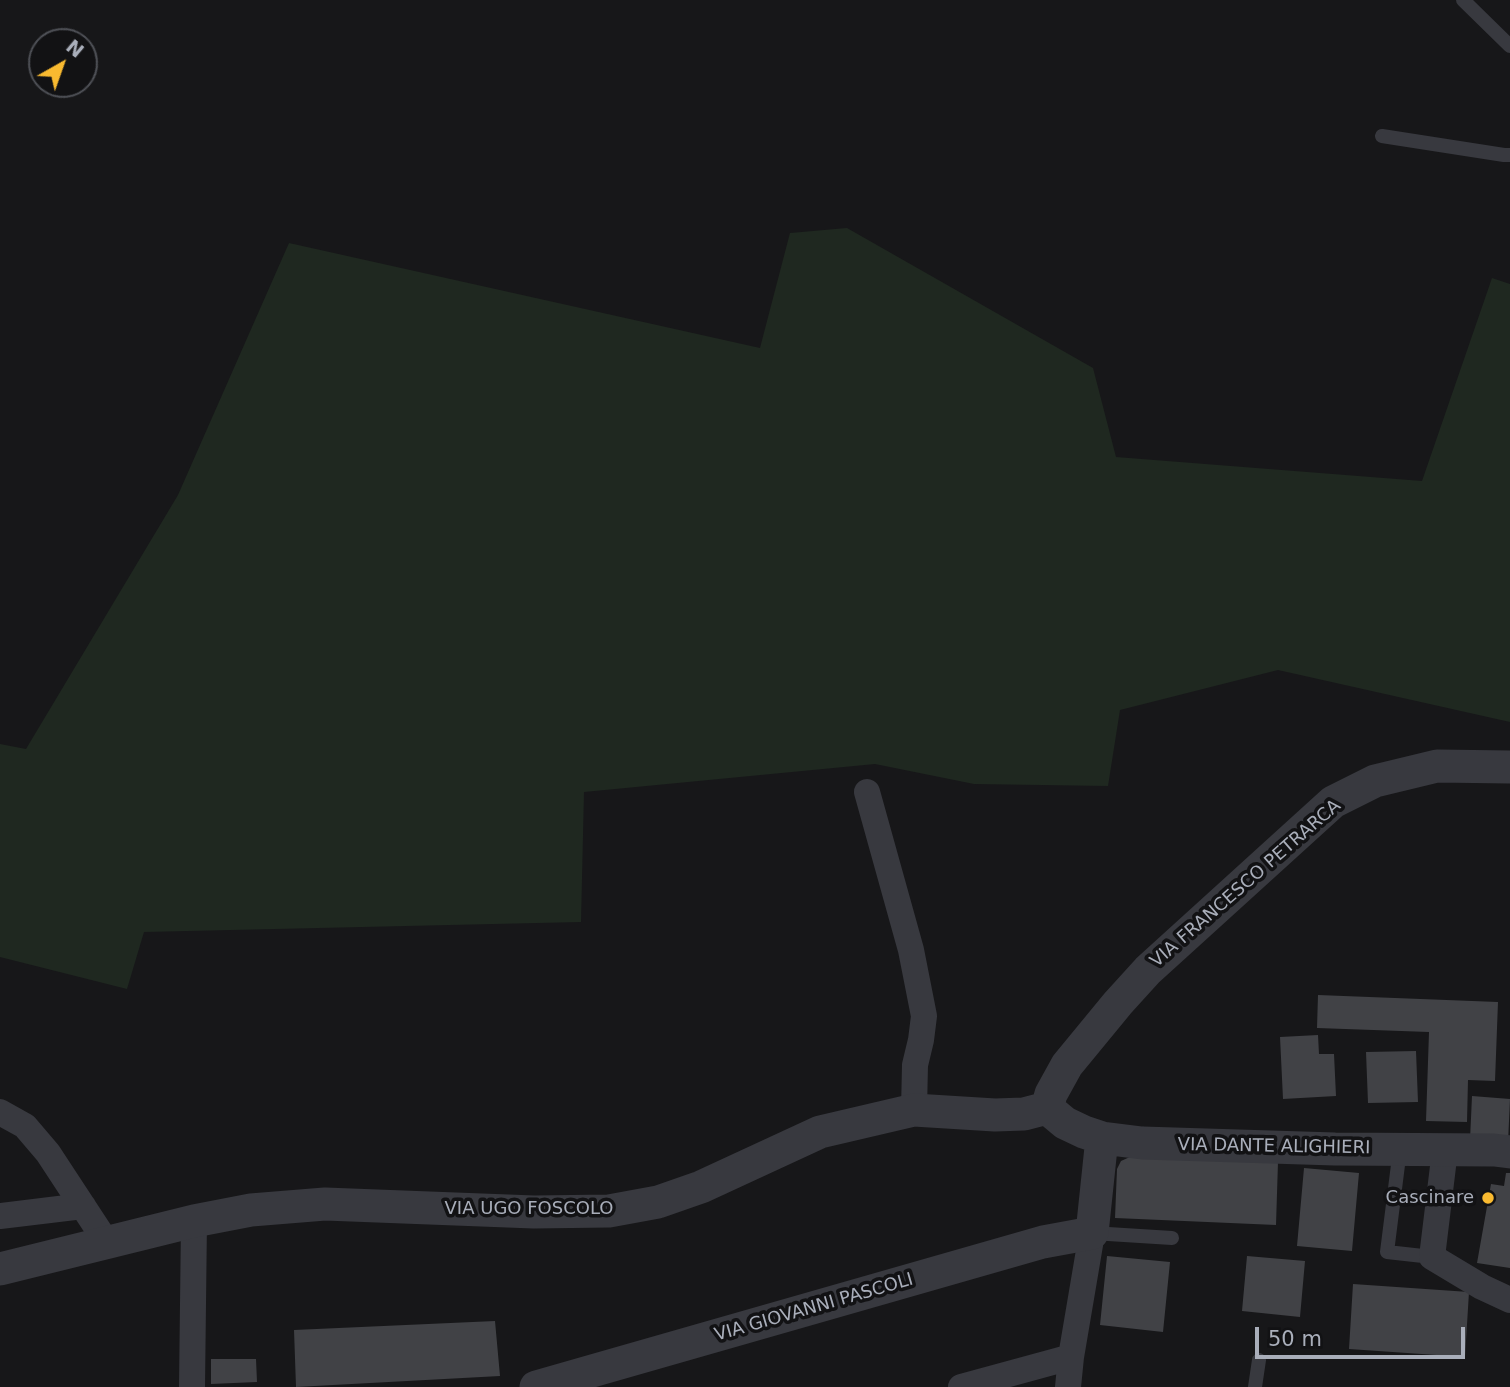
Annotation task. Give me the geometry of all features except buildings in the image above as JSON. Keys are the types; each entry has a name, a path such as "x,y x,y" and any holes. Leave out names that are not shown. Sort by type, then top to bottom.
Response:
{"street":[{"name":"VIA FRANCESCO PETRARCA","path":"1047,1108 1054,1087 1068,1065 1140,978 1333,803 1376,781 1437,766 1510,767"},
{"path":"867,792 911,950 924,1016 922,1040 915,1065 914,1110"},
{"name":"VIA UGO FOSCOLO","path":"0,1269 251,1209 325,1204 534,1212 609,1211 658,1202 701,1187 820,1132 914,1110 995,1115 1024,1114 1047,1108"},
{"name":"VIA DANTE ALIGHIERI","path":"1047,1108 1065,1123 1102,1138 1142,1143 1510,1152"},
{"path":"0,1112 25,1126 48,1153 107,1243"},
{"path":"1068,1387 1092,1233 1102,1138"},
{"path":"1445,1150 1432,1257 1482,1287 1510,1300"},
{"path":"0,1216 83,1206"},
{"path":"192,1387 194,1221"},
{"name":"VIA GIOVANNI PASCOLI","path":"536,1387 1043,1242 1092,1233"},
{"path":"961,1387 1071,1357"}],"lane":[{"path":"1463,0 1510,47"},
{"path":"1382,136 1510,155"},
{"path":"1400,1149 1387,1252 1432,1257"},
{"path":"1092,1233 1172,1238"},
{"path":"1255,1387 1258,1360"}],"shaded area":[{"path":"847,228 1093,368 1116,457 1422,481 1492,278 1510,284 1510,722 1278,670 1120,710 1108,786 974,784 875,764 584,792 581,922 144,932 127,989 0,957 0,744 26,749 178,495 289,243 760,348 790,233"}],"place":[{"name":"Cascinare","path":"1488,1198"}]}
